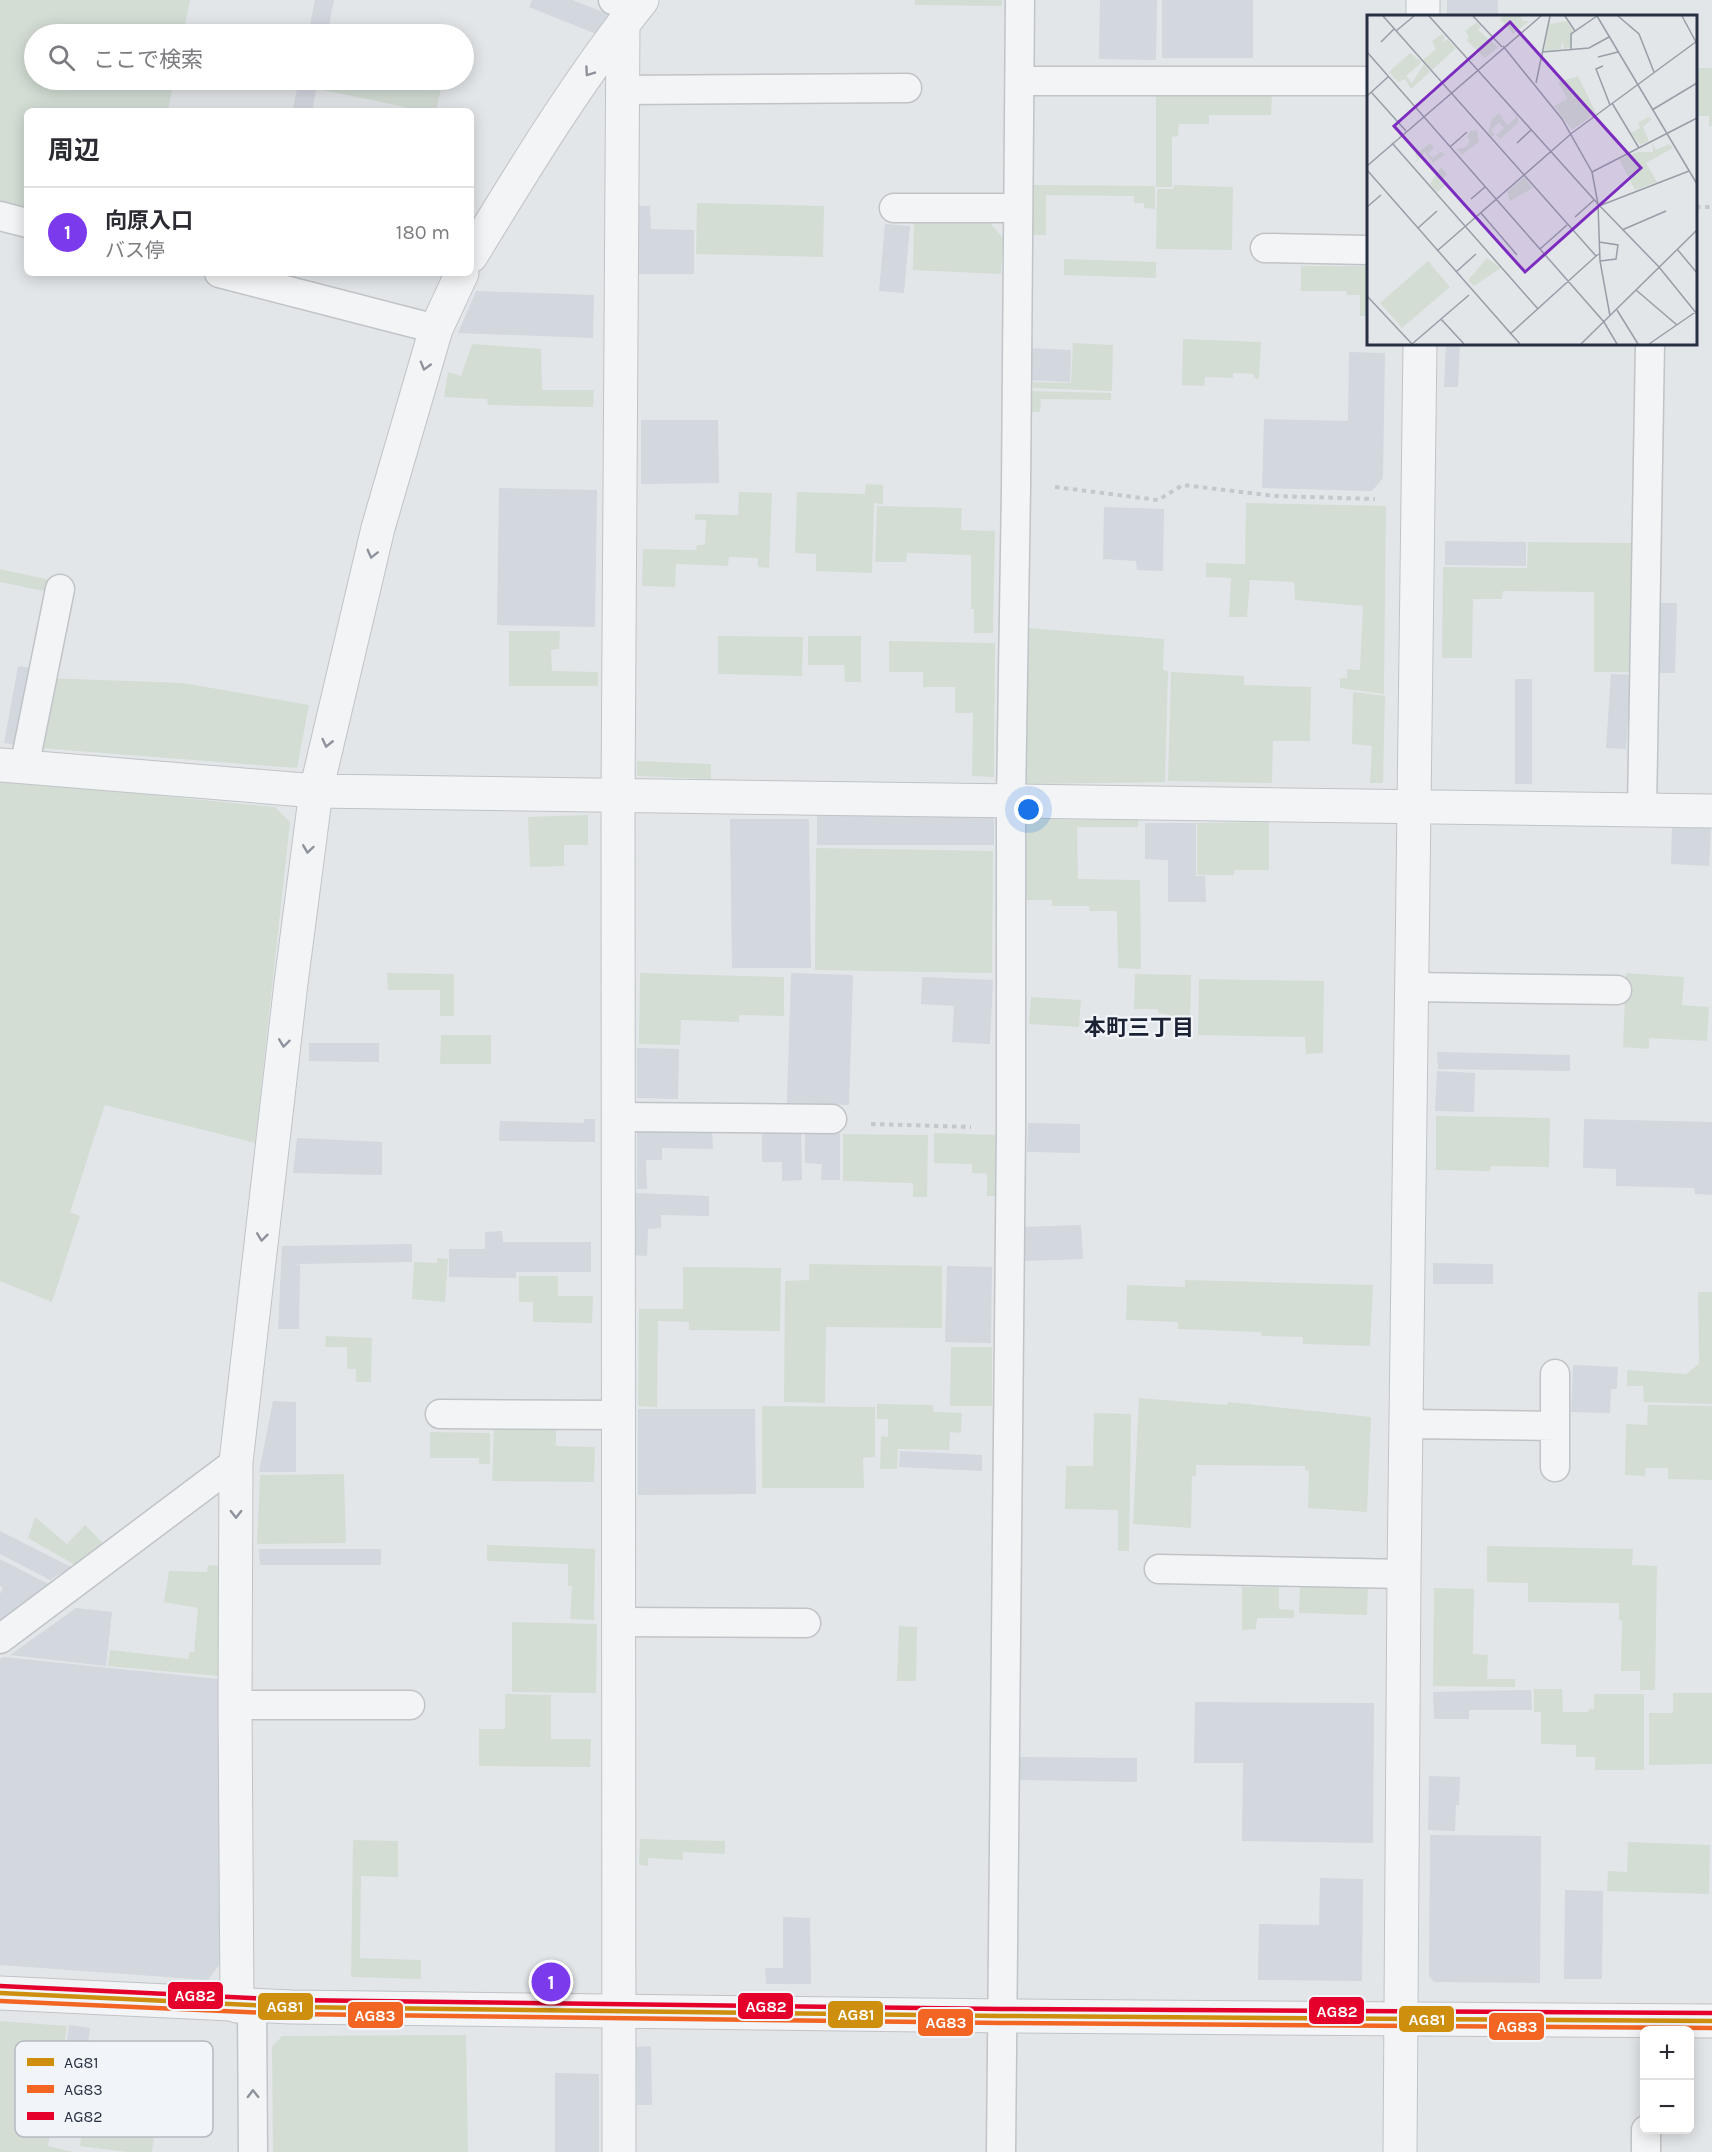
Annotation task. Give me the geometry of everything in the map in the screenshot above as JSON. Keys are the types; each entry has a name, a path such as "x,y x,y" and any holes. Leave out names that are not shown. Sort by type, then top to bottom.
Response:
{"street":[{"path":"619,2152 618,796 621,90 625,6"},
{"path":"474,251 625,6"},
{"path":"244,2006 235,1706 236,1462 291,983 316,791 378,528 436,330 461,276"},
{"path":"1400,2152 1404,1574 1420,345"},
{"path":"12,766 316,791 1712,811"},
{"path":"0,1993 244,2006 1002,2016 1402,2018 1647,2025 1712,2021"}],"lane":[{"path":"1001,2152 1011,1128 1011,801 1020,0"},
{"path":"1031,81 1367,81"},
{"path":"621,90 907,88"},
{"path":"894,208 1018,208"},
{"path":"0,216 24,222"},
{"path":"1266,248 1367,250"},
{"path":"230,276 436,330"},
{"path":"1642,810 1650,345"},
{"path":"12,766 60,589"},
{"path":"1412,987 1617,990"},
{"path":"618,1117 832,1119"},
{"path":"1555,1374 1555,1467"},
{"path":"440,1414 618,1415"},
{"path":"1407,1424 1555,1426"},
{"path":"0,1639 236,1462"},
{"path":"1159,1569 1404,1574"},
{"path":"617,1622 806,1623"},
{"path":"235,1706 410,1705"},
{"path":"244,2006 253,2152"},
{"path":"1646,2134 1646,2152"}],"path":[{"path":"1016,488 1064,487 1158,500 1183,485 1275,496 1418,500"},
{"path":"832,1119 842,1123 1011,1128"}],"shaded area":[{"path":"0,0 190,0 185,24 24,24 24,90 172,90 169,108 24,108 24,208 0,203"},
{"path":"315,0 334,0 329,24 310,24"},
{"path":"532,0 572,0 611,15 596,34 529,7"},
{"path":"915,0 1002,0 1002,6 915,5"},
{"path":"1100,0 1157,0 1156,60 1099,59"},
{"path":"1162,0 1253,0 1253,58 1162,58"},
{"path":"1447,0 1498,0 1498,14 1447,15"},
{"path":"1697,68 1712,68 1712,126 1709,126 1709,116 1697,116"},
{"path":"297,90 316,90 313,108 293,108"},
{"path":"323,90 441,90 437,108 405,107"},
{"path":"1156,96 1272,96 1271,115 1209,115 1209,124 1179,124 1178,136 1172,137 1172,187 1156,187"},
{"path":"1029,185 1155,186 1155,209 1144,208 1144,203 1134,203 1134,196 1046,195 1046,235 1028,235"},
{"path":"1174,185 1233,187 1232,250 1156,249 1157,189 1173,189"},
{"path":"697,203 824,206 823,257 696,254"},
{"path":"636,206 650,206 651,229 694,230 694,274 636,274"},
{"path":"914,220 990,223 1003,238 1001,274 913,270"},
{"path":"885,224 910,226 904,293 879,291"},
{"path":"1064,259 1156,262 1156,278 1064,275"},
{"path":"1301,266 1367,266 1367,316 1360,316 1360,295 1347,295 1346,291 1301,291"},
{"path":"476,291 594,295 593,338 458,333"},
{"path":"1183,339 1261,342 1259,379 1254,378 1254,374 1233,373 1233,378 1205,377 1204,386 1182,385"},
{"path":"1073,343 1113,345 1112,391 1033,388 1033,382 1071,383"},
{"path":"472,344 541,349 542,390 594,390 593,407 488,405 487,399 444,397 448,372 461,376"},
{"path":"1446,345 1460,345 1458,387 1444,387"},
{"path":"1026,348 1071,350 1070,382 1025,380"},
{"path":"1349,352 1385,353 1383,478 1372,491 1262,488 1264,419 1348,421"},
{"path":"1028,391 1111,393 1111,400 1041,399 1040,412 1027,412"},
{"path":"641,420 718,420 719,483 641,484"},
{"path":"866,484 883,485 883,504 874,503 872,573 816,571 816,554 795,553 797,492 865,494"},
{"path":"499,488 597,490 595,627 497,625"},
{"path":"739,492 772,493 769,568 758,567 758,558 729,557 728,566 676,564 675,587 642,586 643,549 696,550 697,545 705,545 706,520 695,520 695,514 738,515"},
{"path":"1246,503 1386,506 1384,694 1340,688 1340,678 1347,678 1347,669 1360,670 1363,606 1295,600 1294,582 1250,580 1247,617 1229,617 1231,578 1206,577 1206,563 1245,564"},
{"path":"877,506 962,508 961,530 995,531 993,633 974,633 974,609 971,609 971,555 907,553 906,562 875,562"},
{"path":"1104,507 1164,509 1163,571 1137,570 1136,561 1103,559"},
{"path":"1445,541 1526,542 1526,566 1445,565"},
{"path":"1528,542 1634,543 1633,672 1594,672 1594,592 1503,591 1502,599 1473,599 1472,658 1442,658 1443,567 1527,568"},
{"path":"0,569 50,580 48,592 0,582"},
{"path":"1659,603 1677,603 1675,673 1658,673"},
{"path":"1028,628 1164,639 1163,670 1168,671 1165,782 1026,784"},
{"path":"509,631 560,631 559,649 551,650 552,671 598,672 598,686 509,686"},
{"path":"718,636 803,637 802,676 718,674"},
{"path":"808,636 861,636 861,682 845,682 844,665 808,665"},
{"path":"889,641 995,643 994,777 972,776 973,713 955,713 955,687 923,687 923,672 889,672"},
{"path":"18,666 37,669 23,746 4,743"},
{"path":"1171,672 1244,676 1244,685 1311,687 1310,741 1273,741 1272,783 1168,781"},
{"path":"1611,674 1631,675 1626,749 1606,748"},
{"path":"47,678 183,683 309,705 297,768 39,748"},
{"path":"1515,679 1532,679 1532,784 1515,784"},
{"path":"1353,692 1385,696 1383,783 1370,783 1372,746 1352,744"},
{"path":"637,761 711,764 711,779 637,776"},
{"path":"0,780 275,807 290,822 255,1143 105,1105 70,1212 80,1216 52,1302 0,1281"},
{"path":"588,815 588,845 564,845 564,866 530,867 528,817"},
{"path":"817,816 994,816 994,845 817,845"},
{"path":"730,819 809,819 811,968 732,968"},
{"path":"1026,819 1138,820 1138,827 1077,827 1078,879 1140,880 1141,969 1118,968 1117,911 1090,911 1089,906 1052,906 1052,900 1026,900"},
{"path":"1269,822 1269,870 1234,870 1234,875 1197,875 1197,823"},
{"path":"1145,823 1196,823 1196,876 1205,876 1206,902 1168,902 1168,860 1145,859"},
{"path":"1672,824 1711,826 1709,866 1671,864"},
{"path":"816,848 993,851 992,973 815,970"},
{"path":"387,973 454,974 454,1016 440,1016 440,990 388,990"},
{"path":"640,973 784,977 784,1016 739,1015 739,1022 681,1020 680,1045 639,1044"},
{"path":"791,973 853,975 849,1105 787,1103"},
{"path":"1626,973 1684,977 1682,1005 1709,1007 1707,1041 1649,1038 1649,1049 1623,1047"},
{"path":"1135,974 1191,975 1190,1027 1181,1027 1180,1022 1168,1022 1167,1014 1158,1013 1158,1009 1134,1009"},
{"path":"922,977 993,980 990,1044 952,1042 954,1006 921,1004"},
{"path":"1199,979 1324,981 1323,1053 1306,1054 1305,1037 1198,1035"},
{"path":"1031,997 1081,1000 1079,1027 1029,1024"},
{"path":"441,1035 491,1035 491,1064 440,1064"},
{"path":"309,1043 379,1043 379,1062 309,1061"},
{"path":"637,1048 679,1049 678,1099 637,1098"},
{"path":"1437,1052 1570,1055 1570,1071 1438,1069"},
{"path":"1437,1071 1475,1073 1474,1112 1435,1111"},
{"path":"1436,1116 1550,1118 1549,1167 1491,1166 1490,1171 1436,1170"},
{"path":"584,1119 595,1119 595,1142 499,1141 500,1121 584,1123"},
{"path":"1584,1119 1712,1122 1712,1195 1695,1194 1694,1188 1616,1186 1616,1169 1583,1168"},
{"path":"1028,1123 1080,1124 1080,1153 1027,1152"},
{"path":"637,1131 712,1131 713,1149 662,1148 662,1160 646,1160 647,1189 637,1189"},
{"path":"762,1133 801,1133 802,1180 782,1181 782,1162 762,1162"},
{"path":"805,1133 840,1133 840,1180 821,1180 822,1164 805,1163"},
{"path":"934,1133 1001,1135 999,1196 987,1196 987,1174 972,1173 972,1164 934,1163"},
{"path":"843,1134 928,1135 927,1197 913,1197 913,1183 843,1181"},
{"path":"297,1138 382,1142 382,1175 293,1173"},
{"path":"635,1193 709,1196 709,1216 661,1215 661,1228 648,1229 647,1256 633,1255"},
{"path":"1081,1225 1083,1259 1025,1261 1024,1227"},
{"path":"502,1231 503,1242 591,1242 591,1272 516,1272 516,1278 449,1277 449,1249 485,1249 485,1232"},
{"path":"412,1244 412,1262 296,1264 300,1265 299,1329 278,1329 282,1246"},
{"path":"437,1258 448,1259 445,1302 412,1299 414,1262 437,1263"},
{"path":"1433,1263 1493,1264 1493,1284 1433,1284"},
{"path":"809,1264 942,1266 942,1328 826,1327 825,1403 784,1402 785,1281 809,1280"},
{"path":"947,1266 992,1267 991,1343 945,1342"},
{"path":"683,1267 781,1268 780,1331 689,1330 689,1322 658,1321 657,1407 638,1406 639,1309 683,1309"},
{"path":"519,1276 558,1276 558,1296 593,1296 592,1323 533,1322 533,1302 519,1302"},
{"path":"1185,1280 1373,1285 1370,1346 1303,1344 1303,1337 1261,1336 1261,1332 1178,1329 1178,1322 1126,1320 1127,1285 1185,1287"},
{"path":"1698,1292 1712,1292 1712,1404 1644,1402 1643,1386 1627,1386 1627,1370 1686,1374 1699,1364"},
{"path":"326,1336 372,1338 371,1382 356,1382 356,1369 347,1369 347,1347 325,1347"},
{"path":"951,1347 992,1347 992,1406 950,1406"},
{"path":"1573,1365 1618,1367 1617,1389 1611,1389 1610,1413 1571,1412"},
{"path":"1139,1398 1227,1405 1228,1402 1371,1417 1367,1512 1308,1508 1309,1471 1305,1470 1305,1466 1196,1465 1196,1476 1192,1476 1191,1528 1133,1524"},
{"path":"273,1401 296,1402 296,1472 259,1472"},
{"path":"877,1404 933,1405 934,1412 962,1413 961,1433 950,1432 949,1450 898,1449 897,1469 880,1469 881,1436 888,1437 888,1419 877,1419"},
{"path":"1648,1405 1712,1406 1712,1480 1668,1479 1668,1468 1646,1468 1645,1476 1625,1475 1626,1424 1647,1425"},
{"path":"762,1406 875,1407 875,1457 863,1458 864,1488 762,1488"},
{"path":"638,1409 755,1409 756,1494 638,1495"},
{"path":"1094,1413 1131,1414 1129,1551 1118,1551 1118,1510 1065,1509 1066,1466 1093,1466"},
{"path":"494,1425 556,1425 556,1446 595,1447 594,1482 492,1481"},
{"path":"430,1432 490,1433 490,1464 479,1464 479,1458 430,1458"},
{"path":"900,1451 982,1455 982,1471 899,1467"},
{"path":"344,1474 346,1543 257,1544 260,1475"},
{"path":"35,1517 67,1544 85,1525 104,1544 75,1565 28,1538"},
{"path":"0,1531 71,1567 50,1580 0,1554"},
{"path":"487,1545 595,1549 594,1620 570,1619 572,1586 568,1586 568,1564 487,1561"},
{"path":"1487,1546 1633,1549 1632,1565 1657,1566 1655,1690 1640,1690 1640,1671 1621,1671 1622,1621 1619,1620 1619,1603 1528,1602 1528,1583 1487,1582"},
{"path":"259,1549 381,1549 381,1565 260,1565"},
{"path":"0,1559 48,1584 0,1621 0,1594 3,1588 0,1586"},
{"path":"208,1565 220,1566 218,1676 108,1666 110,1650 188,1659 190,1652 194,1652 198,1608 164,1602 169,1571 207,1572"},
{"path":"1300,1586 1368,1588 1367,1615 1299,1613"},
{"path":"1242,1587 1279,1587 1279,1609 1294,1610 1294,1618 1257,1618 1256,1629 1242,1630"},
{"path":"1434,1588 1474,1589 1473,1654 1488,1655 1487,1679 1515,1679 1515,1687 1433,1686"},
{"path":"76,1608 112,1612 106,1666 10,1655"},
{"path":"512,1622 597,1624 596,1693 512,1692"},
{"path":"899,1626 917,1627 916,1681 897,1681"},
{"path":"3,1657 218,1679 222,1961 208,1980 0,1965 0,1659"},
{"path":"1534,1689 1562,1689 1563,1712 1588,1712 1589,1709 1594,1709 1594,1694 1644,1694 1644,1770 1595,1770 1595,1757 1576,1757 1576,1745 1541,1744 1541,1712 1534,1712"},
{"path":"1531,1690 1532,1710 1469,1710 1469,1719 1434,1719 1433,1692"},
{"path":"1673,1693 1712,1693 1712,1764 1649,1765 1649,1713 1673,1713"},
{"path":"505,1694 551,1695 551,1739 591,1739 590,1767 479,1766 479,1729 505,1729"},
{"path":"1195,1702 1374,1703 1373,1843 1242,1841 1243,1763 1194,1763"},
{"path":"1020,1757 1137,1758 1137,1782 1020,1780"},
{"path":"1429,1776 1460,1777 1455,1831 1428,1830"},
{"path":"1430,1835 1541,1836 1540,1983 1434,1982 1429,1976"},
{"path":"640,1839 725,1841 725,1854 683,1852 683,1860 648,1858 648,1866 639,1865"},
{"path":"353,1840 398,1841 398,1877 361,1876 360,1958 421,1960 421,1979 351,1977"},
{"path":"1628,1842 1710,1845 1709,1894 1607,1891 1608,1871 1627,1872"},
{"path":"1320,1878 1363,1879 1362,1981 1258,1980 1259,1924 1319,1925"},
{"path":"1565,1890 1603,1891 1602,1979 1564,1979"},
{"path":"783,1917 810,1918 811,1984 766,1984 765,1968 783,1968"},
{"path":"0,2021 67,2026 65,2041 15,2041 15,2137 49,2137 48,2146 73,2152 0,2152"},
{"path":"69,2025 90,2028 88,2041 67,2041"},
{"path":"466,2035 468,2152 273,2152 272,2047 282,2036"},
{"path":"651,2046 652,2105 637,2105 636,2047"},
{"path":"555,2073 599,2074 599,2152 555,2152"},
{"path":"81,2137 154,2137 152,2152 127,2152 80,2146"}],"transit line":[{"name":"AG82","path":"0,1986 291,2000 1002,2009 1712,2013"},
{"name":"AG81","path":"0,1993 291,2007 1002,2016 1712,2021"},
{"name":"AG83","path":"0,2001 291,2014 1002,2023 1712,2028"}],"place":[{"name":"向原入口","path":"551,1982"}],"district":[{"name":"本町三丁目","path":"1139,1027"}]}
